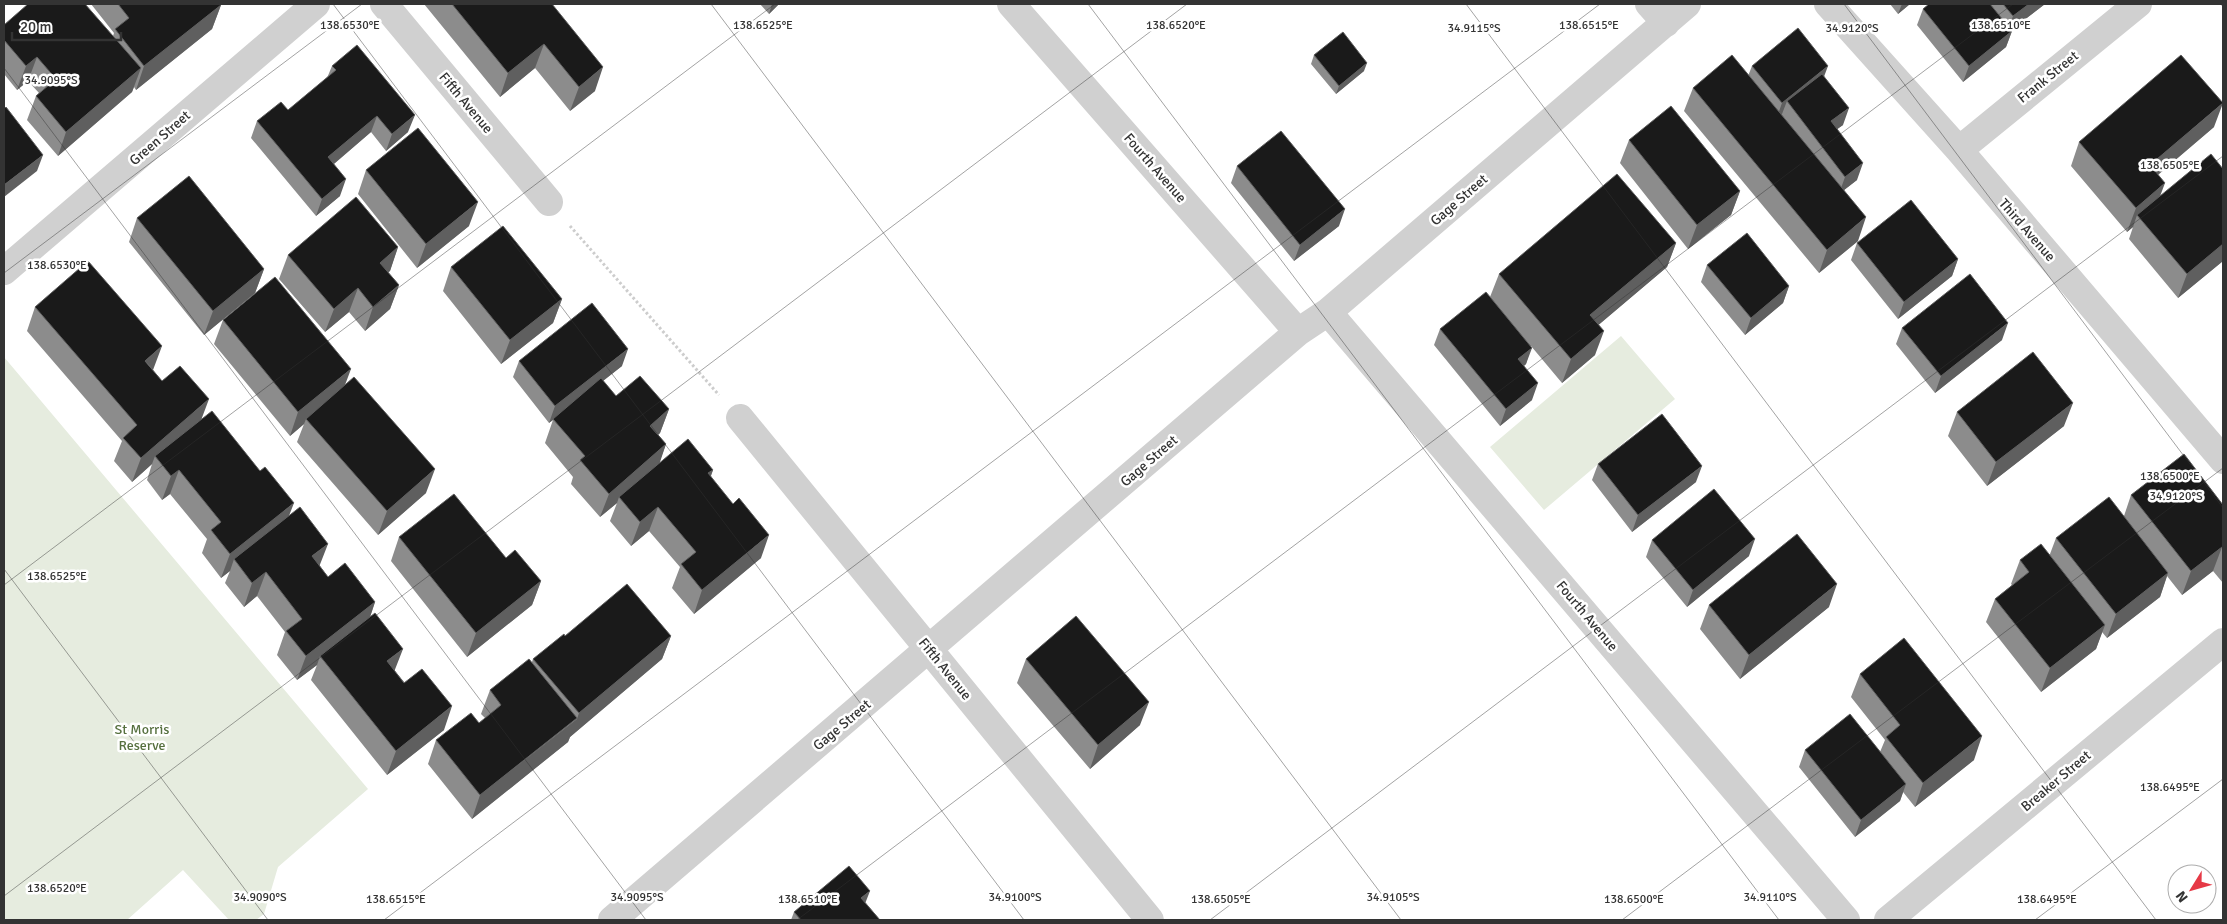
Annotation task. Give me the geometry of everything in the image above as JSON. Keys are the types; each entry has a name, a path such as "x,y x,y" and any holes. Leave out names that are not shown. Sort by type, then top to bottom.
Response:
{"street":[{"name":"Green Street","path":"4,272 316,4"},
{"name":"Fifth Avenue","path":"384,4 549,202"},
{"name":"Fourth Avenue","path":"1012,4 1298,332"},
{"name":"Gage Street","path":"612,920 1298,332 1328,312 1658,13 1687,4"},
{"name":"Third Avenue","path":"1828,4 1959,150 2223,460"},
{"name":"Frank Street","path":"1959,150 2138,4"},
{"name":"Fourth Avenue","path":"1328,312 1846,920"},
{"name":"Fifth Avenue","path":"740,418 1150,920"},
{"name":"Breaker Street","path":"1888,920 2223,642"}],"path":[{"path":"549,202 740,418"}],"green space":[{"path":"1621,336 1675,399 1544,510 1490,447"},
{"name":"St Morris Reserve","path":"4,357 368,789 278,867 264,914 256,920 229,920 183,870 127,920 4,920"}],"building":[{"path":"28,4 85,4 141,68 66,132 36,96 56,79 37,57 26,66 4,40 4,25"},
{"path":"118,4 221,5 144,66 115,29 129,18"},
{"path":"452,4 552,4 603,67 579,87 544,44 508,73"},
{"path":"1929,4 1990,4 2012,31 1969,66 1923,9"},
{"path":"2003,4 2029,4 2013,16"},
{"path":"1798,28 1828,66 1782,103 1752,66"},
{"path":"1343,32 1367,63 1339,86 1314,55"},
{"path":"357,45 415,115 392,134 377,116 328,157 346,179 322,199 257,121 281,102 288,110 336,70 332,66"},
{"path":"1732,55 1866,217 1827,250 1693,88"},
{"path":"2181,55 2223,103 2150,165 2165,183 2136,208 2079,142"},
{"path":"1822,74 1849,108 1831,121 1863,163 1845,177 1787,101"},
{"path":"1671,106 1740,191 1697,225 1629,140"},
{"path":"6,107 43,155 4,185 4,109"},
{"path":"418,128 478,202 426,244 366,170"},
{"path":"1281,131 1345,209 1300,245 1237,166"},
{"path":"2211,154 2223,169 2223,244 2187,274 2137,215"},
{"path":"1617,174 1676,243 1590,315 1604,331 1571,359 1499,274"},
{"path":"189,176 264,269 213,311 137,218"},
{"path":"356,197 398,247 380,263 399,285 373,307 358,288 334,309 288,255"},
{"path":"1911,200 1958,259 1904,302 1857,243"},
{"path":"503,226 562,299 510,340 451,267"},
{"path":"1747,233 1789,286 1751,318 1707,265"},
{"path":"88,261 162,346 145,361 162,381 180,366 209,399 141,458 123,438 137,425 35,307"},
{"path":"1970,274 2008,323 1941,376 1902,328"},
{"path":"275,277 351,369 298,412 223,320"},
{"path":"1486,292 1532,348 1518,359 1538,383 1506,409 1440,329"},
{"path":"592,303 628,349 555,406 519,361"},
{"path":"2033,352 2073,403 1996,462 1957,412"},
{"path":"640,376 669,409 650,426 666,444 609,494 580,460 585,456 553,419 601,378 616,396"},
{"path":"354,377 435,469 387,511 306,419"},
{"path":"212,411 260,471 265,467 294,503 230,554 211,530 221,522 179,470 171,476 155,456"},
{"path":"1662,414 1702,466 1638,515 1598,464"},
{"path":"688,439 713,470 708,473 733,504 739,498 769,535 702,590 681,564 696,552 658,507 640,522 619,497"},
{"path":"2184,454 2223,505 2223,548 2191,571 2131,495"},
{"path":"1714,489 1755,539 1693,590 1652,540"},
{"path":"454,494 506,558 515,550 541,581 476,633 399,537"},
{"path":"2109,497 2168,573 2116,614 2056,538"},
{"path":"300,507 328,544 312,556 328,577 345,563 375,602 306,656 286,631 302,619 266,572 252,583 234,559"},
{"path":"1797,534 1837,584 1749,655 1709,605"},
{"path":"2041,544 2105,625 2050,668 1995,599 2029,572 2020,560"},
{"path":"627,584 671,636 579,713 533,659 564,634 565,636"},
{"path":"375,613 403,649 387,661 404,683 422,669 452,706 396,751 320,656"},
{"path":"1076,616 1149,702 1098,745 1026,659"},
{"path":"1904,638 1982,736 1923,783 1886,737 1900,725 1860,674"},
{"path":"529,659 577,718 480,795 436,740 471,713 479,723 501,705 490,690"},
{"path":"1850,714 1906,784 1861,820 1805,750"},
{"path":"849,866 870,891 861,898 880,920 801,920 794,912"}]}
